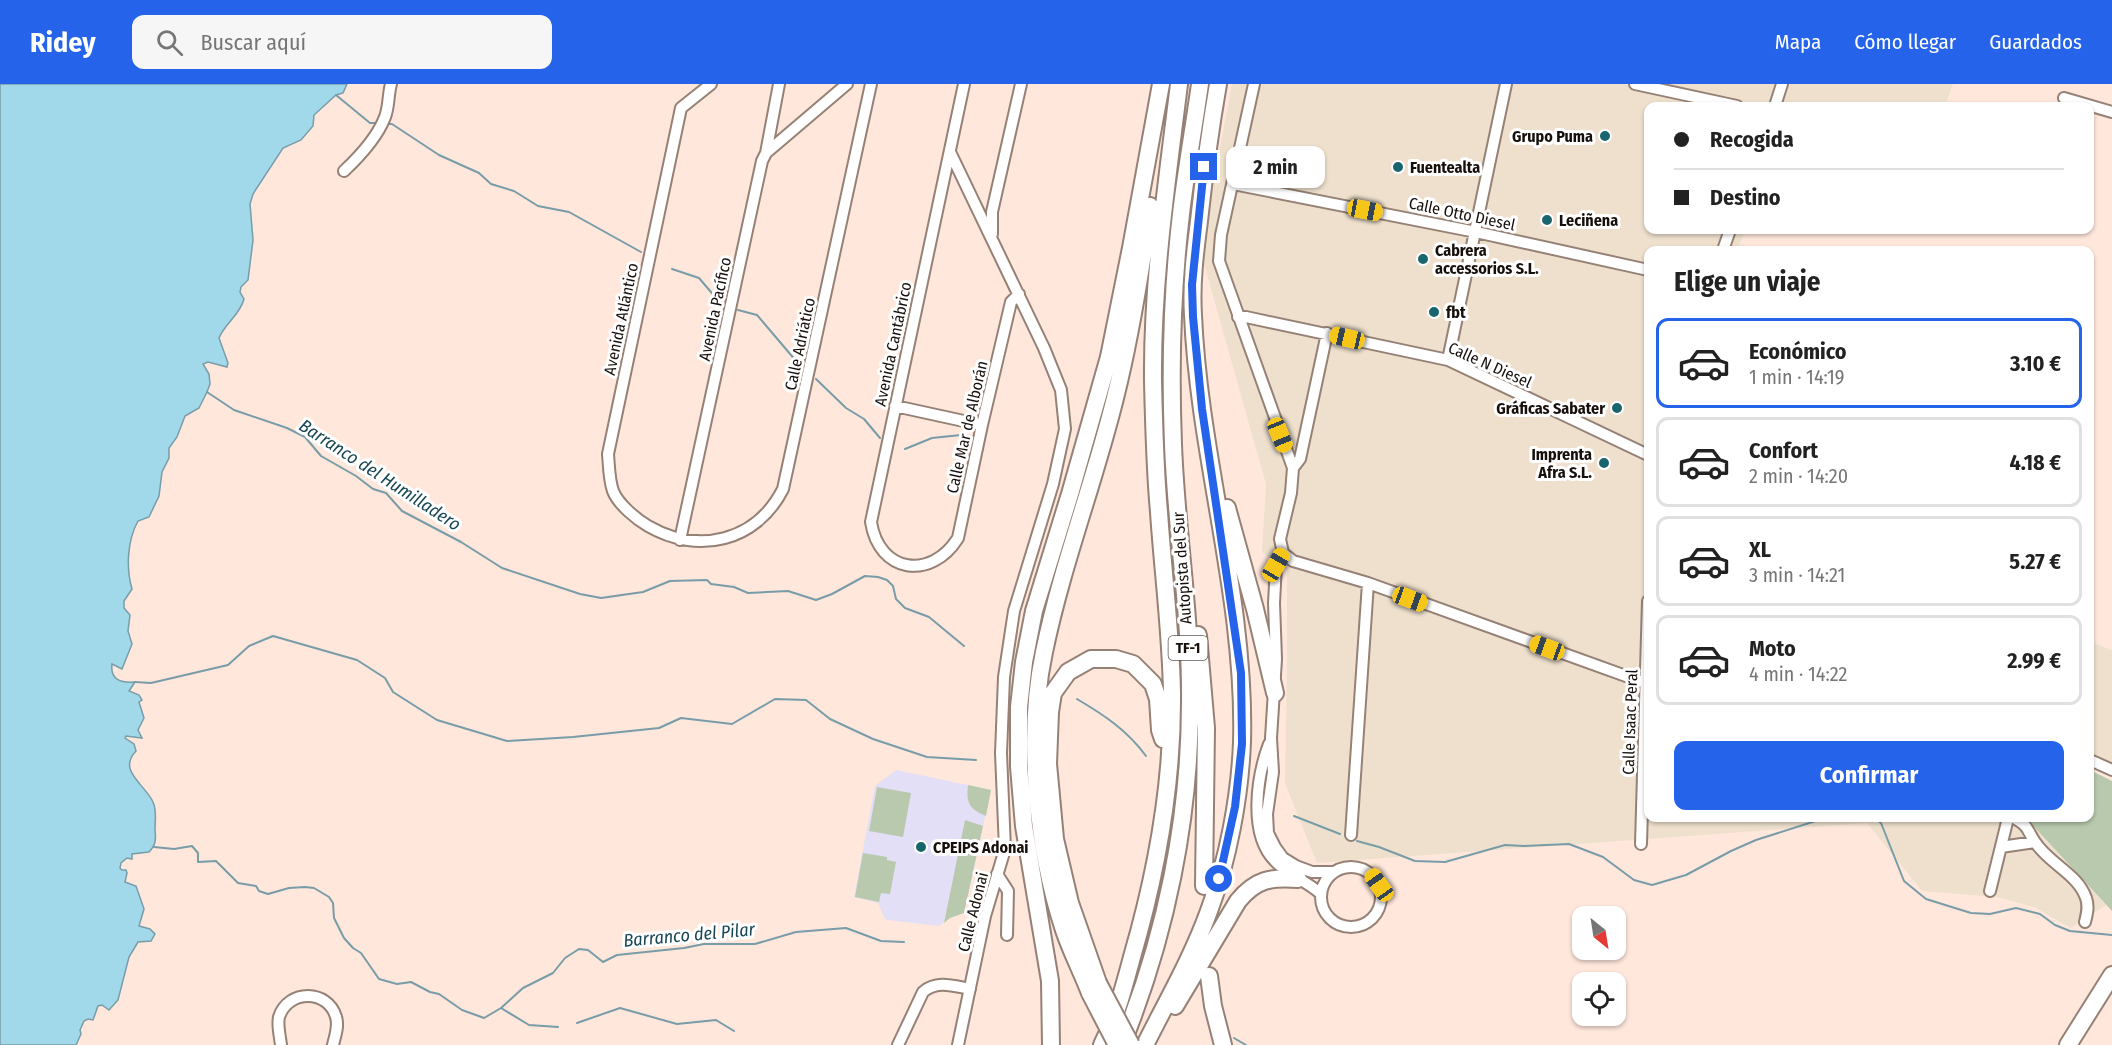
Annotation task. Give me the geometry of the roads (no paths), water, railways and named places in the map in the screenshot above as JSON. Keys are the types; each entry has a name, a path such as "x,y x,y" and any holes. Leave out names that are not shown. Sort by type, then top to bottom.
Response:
{"highway":[{"path":"1051,1045 1050,981 1024,826 1019,767 1019,707 1024,662 1034,611 1109,357 1161,84"},
{"path":"1119,1045 1094,988 1064,930 1051,881 1037,803 1037,706 1043,654 1059,588 1115,399 1129,336 1170,84"},
{"name":"Autopista del Sur","path":"1102,1045 1122,992 1146,912 1157,862 1170,760 1171,650 1158,510 1154,378 1160,247 1179,84"},
{"name":"Autopista del Sur","path":"1119,1045 1145,984 1166,904 1182,825 1190,743 1185,591 1173,445 1172,361 1180,222 1200,84"},
{"path":"1144,1045 1196,944 1209,911 1224,864 1233,819 1242,744 1241,673 1202,409 1193,317 1192,285 1207,143 1218,84"},
{"path":"1202,409 1275,693"},
{"path":"1185,591 1197,626 1206,728 1204,886"},
{"path":"1131,1045 1094,988 1070,903 1055,838 1048,764 1053,693 1068,672 1091,659 1116,659 1133,664 1153,684 1158,699 1160,729 1170,760"},
{"path":"1150,1045 1247,890 1268,879 1298,879"},
{"path":"2068,1045 2112,975"},
{"path":"1209,976 1213,1006 1223,1045"}],"street":[{"path":"344,171 367,148 382,123 386,115 391,84"},
{"name":"Avenida Atlántico","path":"680,540 658,532 634,518 613,491 608,454 681,108 711,84"},
{"name":"Avenida Pacífico","path":"680,540 762,161 766,153 779,84"},
{"path":"766,153 847,84"},
{"name":"Calle Adriático","path":"680,540 711,542 736,535 761,520 783,489 871,84"},
{"name":"Avenida Cantábrico","path":"936,561 922,565 896,562 885,554 873,535 871,522 964,84"},
{"path":"993,240 991,228 993,208 1021,84"},
{"path":"1254,84 1221,235 1219,261 1293,468 1291,493 1280,539 1283,553 1293,561 1368,583 1644,683"},
{"path":"1448,360 1506,84"},
{"path":"1635,84 1718,102"},
{"path":"1776,102 1782,84"},
{"path":"2064,98 2078,102"},
{"path":"2094,107 2112,112"},
{"path":"771,125 777,135 784,137"},
{"name":"Calle Adonai","path":"950,152 1019,294 1061,390 1065,429 1053,484 1014,611 1004,677 1001,753 1005,849 985,916 958,1045"},
{"path":"943,183 949,177 960,174"},
{"name":"Calle Otto Diesel","path":"1233,184 1476,232 1644,269"},
{"path":"976,208 993,208"},
{"name":"Calle Mar de Alborán","path":"936,561 949,552 958,538 1011,302 1019,294"},
{"name":"Calle N Diesel","path":"1238,317 1327,333 1448,360 1644,453"},
{"path":"1293,468 1300,459 1327,333"},
{"path":"895,406 982,425"},
{"path":"1283,553 1276,565 1273,772 1267,814 1268,833 1283,858 1296,866 1312,872 1333,872 1353,867 1371,874 1379,885 1382,899 1377,912 1368,922 1355,927 1342,926 1330,919 1322,908 1321,894 1324,882 1333,872"},
{"path":"1351,835 1368,583"},
{"path":"1272,738 1264,757 1256,815 1259,833 1274,861 1321,894"},
{"path":"2094,762 2112,771"},
{"name":"Calle Isaac Peral","path":"1641,844 1644,775"},
{"path":"1990,891 2007,822"},
{"path":"2022,822 2030,831 2035,842 2081,889 2087,900 2085,922"},
{"path":"2001,847 2035,842"},
{"path":"998,874 1008,891 1008,936"},
{"path":"898,1045 923,992 930,986 939,984 970,989"},
{"path":"281,1045 278,1019 283,1009 290,1002 303,996 317,996 332,1006 337,1019 333,1045"}],"water":[{"path":"0,84 347,84 343,93 336,95 314,115 313,126 301,140 283,148 253,194 250,204 253,240 248,280 241,287 240,292 244,299 219,338 228,363 227,367 208,362 203,364 209,374 210,384 207,392 199,408 185,416 177,437 169,448 169,458 162,472 159,496 149,517 138,521 134,529 128,564 132,589 124,601 124,608 130,615 128,631 132,644 122,669 112,664 112,669 118,679 135,682 129,691 139,695 142,700 139,702 144,718 138,730 142,738 126,736 125,738 134,744 136,751 131,758 131,771 154,805 155,839 149,852 132,854 132,859 127,858 121,863 120,868 126,870 125,882 136,886 144,909 139,926 150,929 155,934 151,941 138,942 129,957 118,1000 109,1010 102,1005 98,1006 93,1020 84,1021 76,1045 0,1045"}],"waterway":[{"path":"336,95 370,123 378,123"},
{"path":"387,124 392,124 439,155 479,173 491,184 514,191 538,206 569,212 641,252"},
{"path":"672,269 699,278 722,305"},
{"path":"738,310 757,315 802,368"},
{"path":"816,379 846,408 864,419 880,438"},
{"name":"Barranco del Humilladero","path":"207,392 234,410 287,428 305,437 321,456 356,476 373,489 386,493 402,511 461,542 502,568 580,594 601,598 643,592 670,581 707,580 711,584 734,587 748,593 788,591 816,600 865,576 878,577 887,580 893,586 896,599 905,608 929,617 964,646"},
{"path":"905,449 932,438 961,435"},
{"path":"135,682 151,683 228,665 249,646 273,636 357,660 385,678 393,692 437,720 507,741 659,728 681,718 732,724 775,699 806,700 830,719 873,739 927,757 976,760"},
{"name":"Barranco del Humilladero","path":"1077,699 1131,738 1146,756"},
{"name":"Barranco del Humilladero","path":"1294,816 1340,834"},
{"name":"Barranco del Humilladero","path":"1357,841 1415,861 1445,862 1505,845 1569,844 1603,857 1634,880 1652,885 1686,875 1756,840 1812,822"},
{"name":"Barranco del Humilladero","path":"1880,822 1904,881 1926,899 1971,913 1990,914 2016,908 2040,914 2055,925 2070,931 2112,935"},
{"name":"Barranco del Pilar","path":"154,847 174,849 192,846 198,853 198,862 216,861 238,883 256,886 259,891 268,894 289,888 314,888 329,897 333,903 334,918 344,938 361,953 379,979 397,984 411,982 439,994 462,1010 484,1018 501,1008 523,988 553,973 565,958 579,949 588,950 603,962 617,955 704,944 755,944 796,932 846,928 881,941 904,942"},
{"path":"501,1008 529,1025 558,1027"},
{"path":"577,1023 620,1008 677,1024 716,1020 734,1031"},
{"name":"Barranco del Pilar","path":"1234,1038 1246,1045"}],"place":[{"name":"Grupo Puma","path":"1605,136"},
{"name":"Fuentealta","path":"1398,167"},
{"name":"Leciñena","path":"1547,220"},
{"name":"Cabrera accessorios S.L.","path":"1423,259"},
{"name":"fbt","path":"1434,312"},
{"name":"Gráficas Sabater","path":"1617,408"},
{"name":"Imprenta Afra S.L.","path":"1604,463"},
{"name":"CPEIPS Adonai","path":"921,847"}]}
